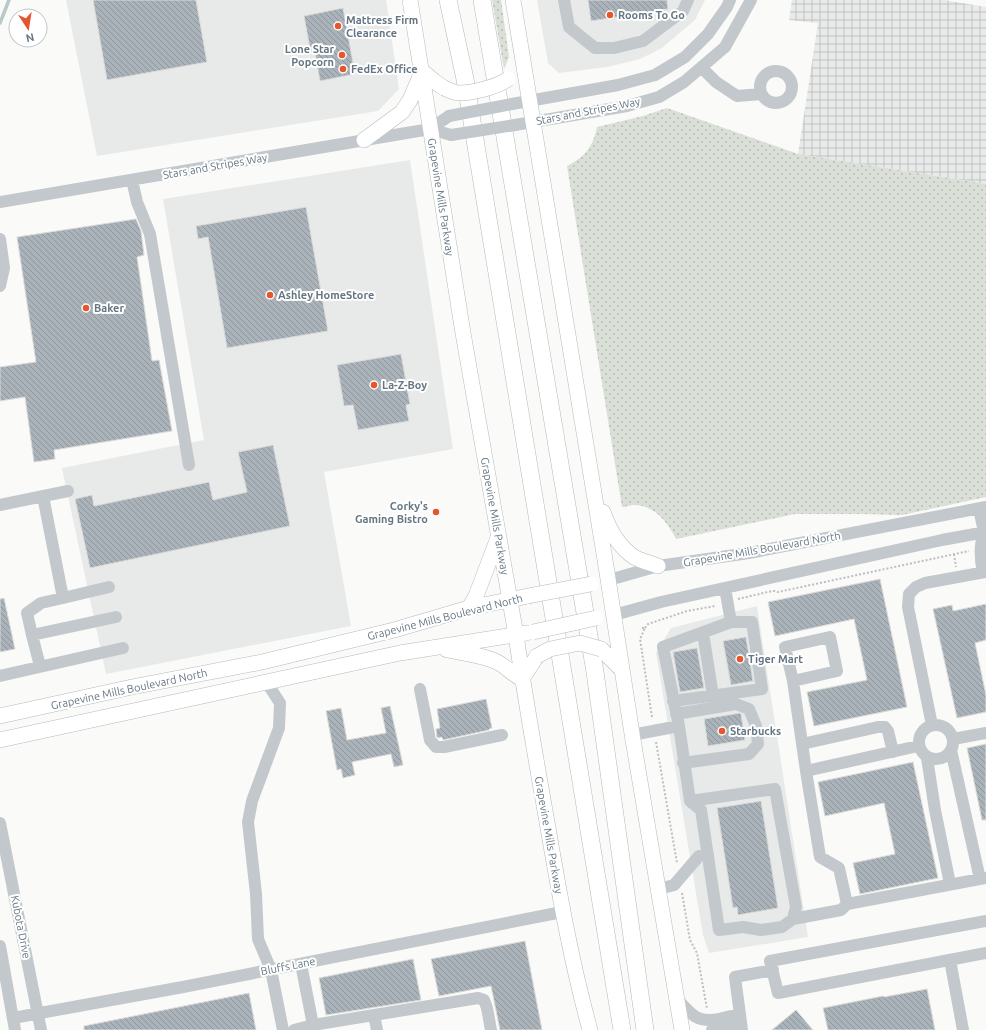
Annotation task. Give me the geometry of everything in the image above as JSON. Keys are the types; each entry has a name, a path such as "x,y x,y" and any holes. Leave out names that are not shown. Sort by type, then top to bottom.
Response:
{"highway":[{"path":"448,0 466,86 622,1030"},
{"path":"482,0 595,672 645,1030"}],"main road":[{"name":"Grapevine Mills Parkway","path":"410,0 463,333 562,912 578,988 590,1030"},
{"path":"513,0 609,580 632,735 678,999 682,1030"},
{"path":"364,140 402,112 410,100 422,71 444,88 460,93 493,87 508,79 523,61"},
{"path":"594,489 607,524 621,546 635,558 658,566"},
{"path":"469,608 476,596 498,537"},
{"name":"Grapevine Mills Boulevard North","path":"0,716 132,687 262,662 394,630 469,608 609,580"},
{"name":"Grapevine Mills Boulevard North","path":"0,740 400,653 516,636 614,614"},
{"path":"436,648 479,656 498,663 512,674 522,679 537,656 550,649 580,643 601,649 622,670"},
{"path":"262,662 267,682"}],"street":[{"path":"564,0 569,27 595,48 614,48 643,41 683,11 687,1"},
{"name":"Stars and Stripes Way","path":"430,129 449,116 618,85 654,75 685,58 708,34 728,7 730,0"},
{"name":"Stars and Stripes Way","path":"0,202 430,129 451,134 627,106 659,97 684,82 702,68 725,48 751,0"},
{"path":"702,68 716,82 737,96 761,94"},
{"path":"132,180 137,202 150,234 189,465"},
{"path":"0,239 4,268 0,286"},
{"path":"0,505 68,491"},
{"path":"44,496 63,598"},
{"path":"932,725 908,606 909,594 925,583 984,572 980,557 981,540 985,533 982,508"},
{"name":"Grapevine Mills Boulevard North","path":"609,580 658,566 749,553 982,508"},
{"name":"Grapevine Mills Boulevard North","path":"614,614 661,602 942,540 985,533"},
{"path":"40,666 27,613 41,603 109,587"},
{"path":"725,588 731,622"},
{"path":"32,635 116,617"},
{"path":"673,701 762,689 752,622 731,622 663,647 673,701 676,714 690,801 701,810 718,930 743,927 761,930 782,927 793,919 841,910 847,904 983,878 952,745 948,730 940,726 932,725 921,733 918,740 918,746 921,753 927,758 936,760 945,757 952,745 986,733"},
{"path":"703,633 713,696"},
{"path":"793,681 837,671 830,637 785,647 793,681 820,857 839,868 847,904"},
{"path":"0,676 123,648"},
{"path":"267,682 280,703 279,728 252,801 248,822 256,894 258,939 271,970 283,1030"},
{"path":"420,689 430,740 436,747 444,747 502,735"},
{"path":"676,714 736,704 749,709 756,726 758,744 749,754 683,762"},
{"path":"632,735 678,726"},
{"path":"802,744 878,727 885,727 888,731 893,752"},
{"path":"806,772 918,746"},
{"path":"927,758 935,810 950,884"},
{"path":"690,801 775,789 796,907 793,919"},
{"name":"Kubota Drive","path":"0,824 39,1013 41,1030"},
{"path":"658,889 674,885 699,856 708,854"},
{"name":"Bluffs Lane","path":"13,1018 271,970 562,912"},
{"path":"986,921 770,961 778,993 986,953"},
{"path":"0,946 15,1030"},
{"path":"950,960 963,1030"},
{"path":"301,964 313,1025"},
{"path":"741,1023 735,977 772,970"},
{"path":"294,1030 313,1025 478,998 484,1000 491,1030"},
{"path":"678,999 694,1016 703,1020 741,1023"},
{"path":"374,1015 377,1030"},
{"path":"712,1030 741,1023"}],"path":[{"path":"738,599 772,591 778,592 969,551"},
{"path":"652,716 640,639 648,624 688,611 715,606"},
{"path":"656,742 677,863"},
{"path":"681,886 690,940 697,954 707,1010"}],"shaded area":[{"path":"66,0 386,0 399,89 378,111 97,156"},
{"path":"492,0 501,0 509,57 504,69"},
{"path":"537,0 705,0 695,20 662,48 640,59 607,67 559,73 548,63"},
{"path":"792,0 945,0 986,7 986,184 798,154 818,23 789,20"},
{"path":"667,108 798,154 986,184 986,497 902,515 795,514 676,539 665,521 648,508 632,505 622,507 567,166 579,159 587,151 593,140 597,127 643,116"},
{"path":"410,160 453,449 324,472 351,626 106,674 62,468 204,440 163,199"},
{"path":"757,606 808,937 709,953 703,935 656,653 671,628"}],"building":[{"path":"93,0 196,0 207,62 107,80"},
{"name":"Rooms To Go","path":"588,0 667,0 668,9 591,21"},
{"path":"343,8 355,74 320,81 315,53 311,54 304,16"},
{"name":"Ashley HomeStore","path":"306,207 328,331 227,348 208,237 198,239 196,226"},
{"name":"Baker","path":"136,219 141,231 144,255 137,257 152,361 159,360 172,431 54,450 55,459 34,462 25,397 0,401 0,367 36,362 17,237"},
{"name":"La-Z-Boy","path":"401,354 410,404 406,405 409,421 358,430 353,405 344,406 337,365"},
{"path":"273,445 290,526 90,568 75,499 92,495 94,506 209,482 213,500 247,492 238,452"},
{"path":"880,579 907,707 814,726 807,692 867,680 854,619 775,636 768,602"},
{"path":"4,598 15,649 0,652 0,599"},
{"path":"986,604 986,640 975,643 986,695 986,712 957,718 933,609 952,605 953,611"},
{"path":"746,637 753,681 731,685 723,641"},
{"path":"697,648 704,688 680,692 673,652"},
{"path":"486,699 492,728 489,730 443,740 442,737 437,737 436,729 440,728 437,709"},
{"path":"390,706 403,765 394,767 391,754 352,762 355,775 343,778 341,769 337,770 326,711 341,708 347,740 386,733 381,708"},
{"path":"740,713 745,740 708,746 704,719"},
{"path":"986,744 986,820 982,820 967,748"},
{"path":"913,762 938,878 860,894 853,863 895,854 884,803 825,816 818,782"},
{"path":"761,801 778,908 738,915 737,907 733,908 717,808"},
{"path":"525,941 542,1030 500,1030 491,986 439,996 431,959"},
{"path":"413,959 421,1000 326,1015 319,978"},
{"path":"927,989 935,1030 828,1030 823,1008"},
{"path":"249,993 256,1030 84,1030 84,1026"},
{"path":"796,1010 813,1030 772,1030"}],"waterway":[{"path":"0,23 9,0"}],"place":[{"name":"Rooms To Go","path":"610,15"},
{"name":"Mattress Firm Clearance","path":"338,26"},
{"name":"Lone Star Popcorn","path":"342,55"},
{"name":"FedEx Office","path":"343,69"},
{"name":"Ashley HomeStore","path":"270,295"},
{"name":"Baker","path":"86,308"},
{"name":"La-Z-Boy","path":"374,385"},
{"name":"Corky's Gaming Bistro","path":"436,512"},
{"name":"Tiger Mart","path":"740,659"},
{"name":"Starbucks","path":"722,731"}]}
